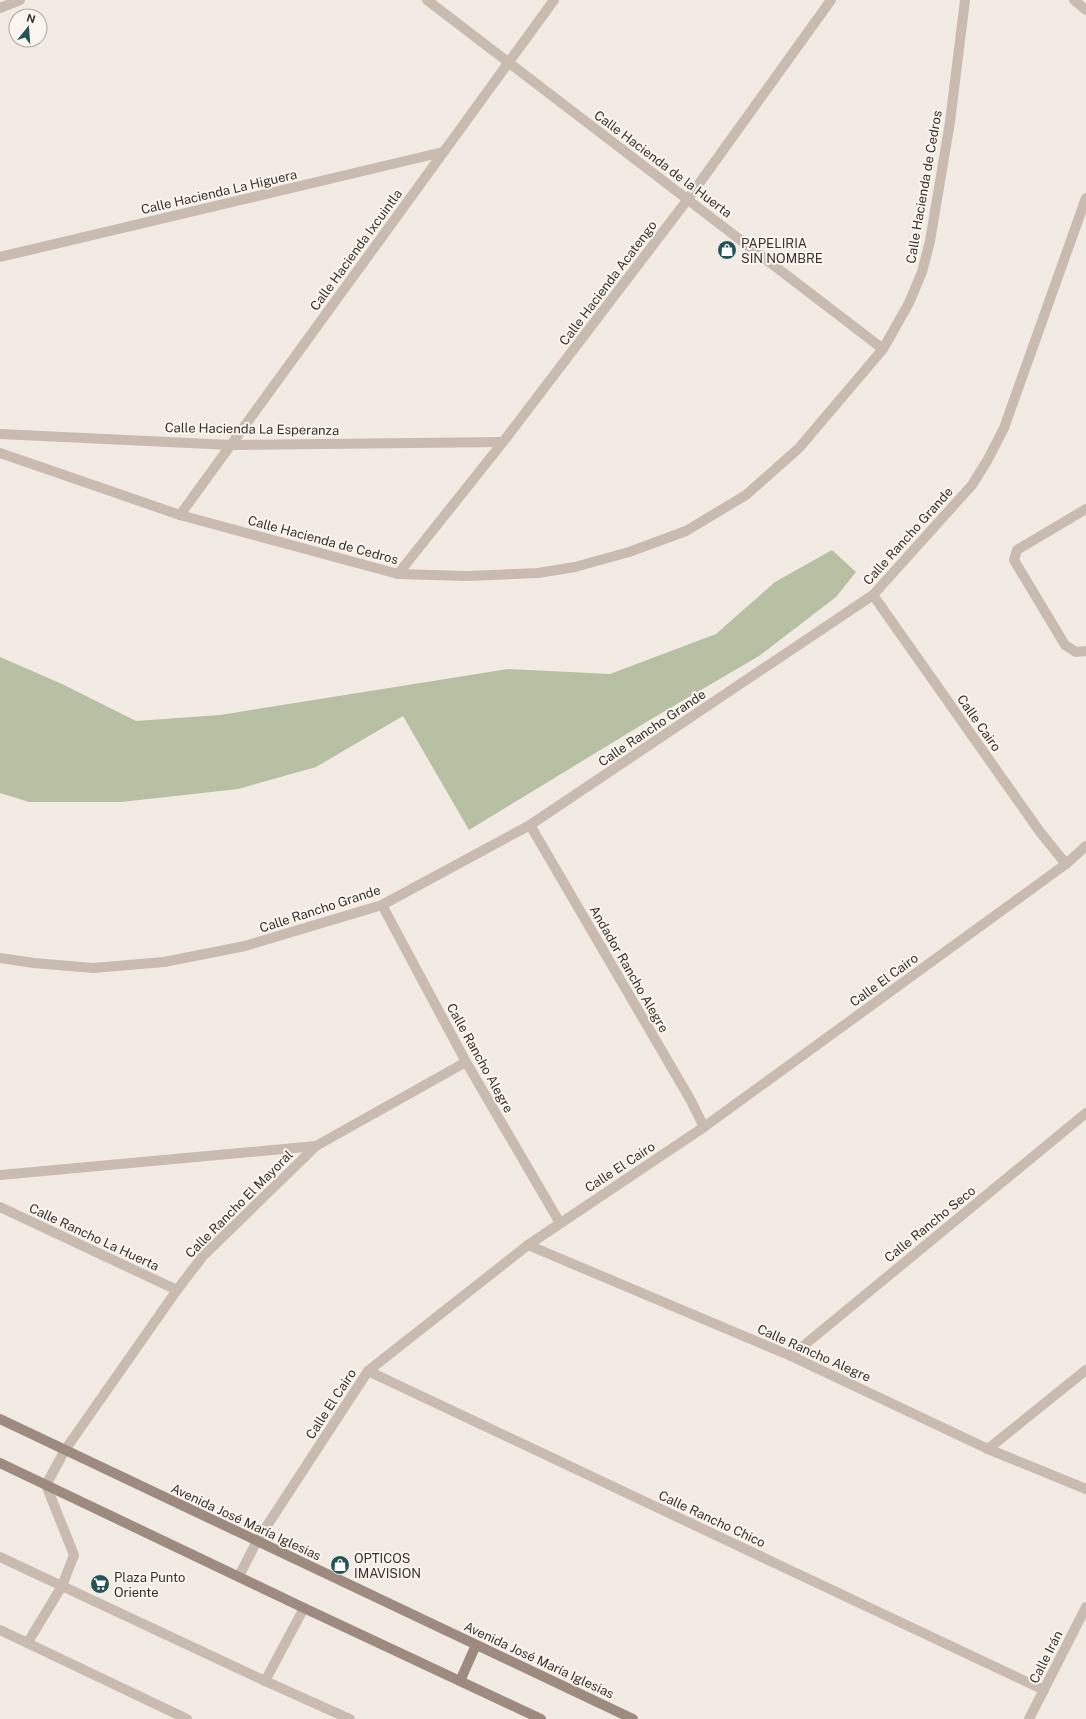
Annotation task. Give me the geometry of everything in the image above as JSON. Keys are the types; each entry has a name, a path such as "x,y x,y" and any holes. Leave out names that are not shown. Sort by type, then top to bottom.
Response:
{"main road":[{"name":"Avenida José María Iglesias","path":"0,1419 633,1719"},
{"path":"0,1463 541,1719"},
{"path":"460,1681 476,1645"}],"street":[{"path":"0,8 20,0"},
{"name":"Calle Hacienda de la Huerta","path":"427,0 883,349"},
{"name":"Calle Hacienda Ixcuintla","path":"180,515 554,0"},
{"name":"Calle Hacienda Acatengo","path":"398,574 503,442 688,199 831,0"},
{"name":"Calle Hacienda de Cedros","path":"0,453 180,515 398,574 467,576 538,573 575,568 630,552 686,531 746,495 799,448 883,349 916,287 922,272 930,241 950,122 965,0"},
{"path":"1074,0 1086,10"},
{"name":"Calle Hacienda La Higuera","path":"0,257 443,152"},
{"name":"Calle Rancho Grande","path":"0,958 34,963 93,968 164,962 246,946 382,905 530,825 873,595 972,485 987,461 1004,428 1086,198"},
{"name":"Calle Hacienda La Esperanza","path":"0,434 231,445 503,442"},
{"path":"1086,509 1018,550 1014,560 1016,566 1065,645 1076,652 1086,651"},
{"name":"Calle Cairo","path":"873,595 1040,832 1066,864"},
{"name":"Andador Rancho Alegre","path":"530,825 690,1099 704,1127"},
{"name":"Calle El Cairo","path":"239,1576 257,1541 368,1372 528,1245 704,1127 1066,864 1086,846"},
{"name":"Calle Rancho Alegre","path":"382,905 466,1062 560,1223"},
{"name":"Calle Rancho El Mayoral","path":"46,1484 65,1450 177,1290 203,1256 316,1146 466,1062"},
{"name":"Calle Rancho Seco","path":"791,1356 1086,1113"},
{"path":"0,1174 316,1146"},
{"name":"Calle Rancho La Huerta","path":"0,1207 177,1290"},
{"name":"Calle Rancho Alegre","path":"528,1245 791,1356 988,1449 1086,1489"},
{"path":"988,1449 1086,1370"},
{"name":"Calle Rancho Chico","path":"368,1372 1044,1690"},
{"path":"28,1642 62,1586 74,1555 46,1484"},
{"path":"0,1557 265,1681 350,1719"},
{"name":"Calle Irán","path":"1029,1719 1086,1607"},
{"path":"265,1681 304,1608"},
{"path":"0,1630 187,1719"}],"green space":[{"path":"832,550 856,572 836,597 759,656 648,721 469,830 403,716 316,767 238,789 121,802 29,802 0,793 0,657 62,684 136,721 220,715 508,669 610,674 716,634 775,582"}],"place":[{"name":"PAPELIRIA SIN NOMBRE","path":"727,250"},
{"name":"OPTICOS IMAVISION","path":"340,1565"},
{"name":"Plaza Punto Oriente","path":"100,1584"}]}
